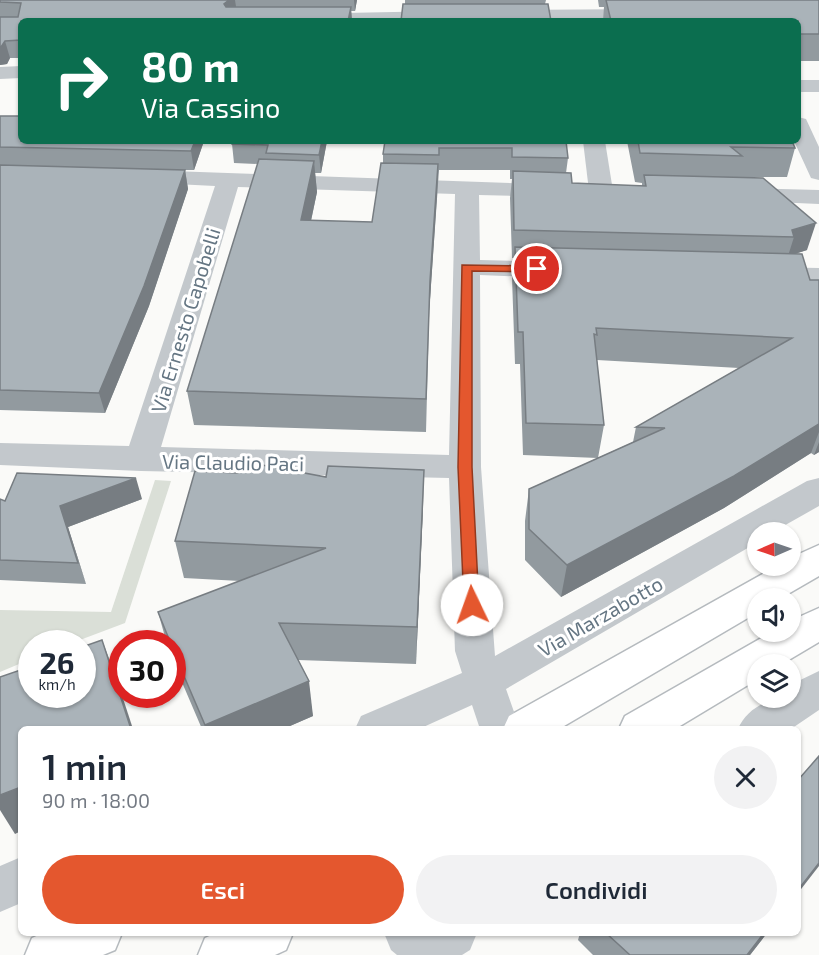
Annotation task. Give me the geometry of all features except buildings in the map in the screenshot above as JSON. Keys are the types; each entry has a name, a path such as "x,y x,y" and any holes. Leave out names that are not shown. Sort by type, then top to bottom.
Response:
{"main road":[{"path":"528,726 819,559"},
{"path":"644,726 819,623"},
{"path":"50,955 91,936"},
{"path":"222,955 262,936"}],"street":[{"path":"489,17 558,12 667,14"},
{"path":"273,18 334,13 465,17"},
{"path":"0,73 18,72"},
{"path":"801,86 819,86"},
{"path":"801,131 819,173"},
{"path":"126,177 613,192 595,144"},
{"name":"Via Ernesto Capobelli","path":"141,460 229,179"},
{"path":"467,187 465,467 474,651 499,726"},
{"path":"716,194 819,197"},
{"path":"466,267 584,270"},
{"path":"737,274 819,276"},
{"name":"Via Claudio Paci","path":"0,454 141,460 465,467"},
{"name":"Via Marzabotto","path":"382,726 484,682 819,490"},
{"path":"762,726 819,688"},
{"path":"0,889 18,881"}],"shaded area":[{"path":"155,480 171,481 125,623 96,634 96,630 18,630 18,664 0,672 0,610 111,612"}],"route":[{"path":"472,605 465,467 466,267 537,269"}]}
